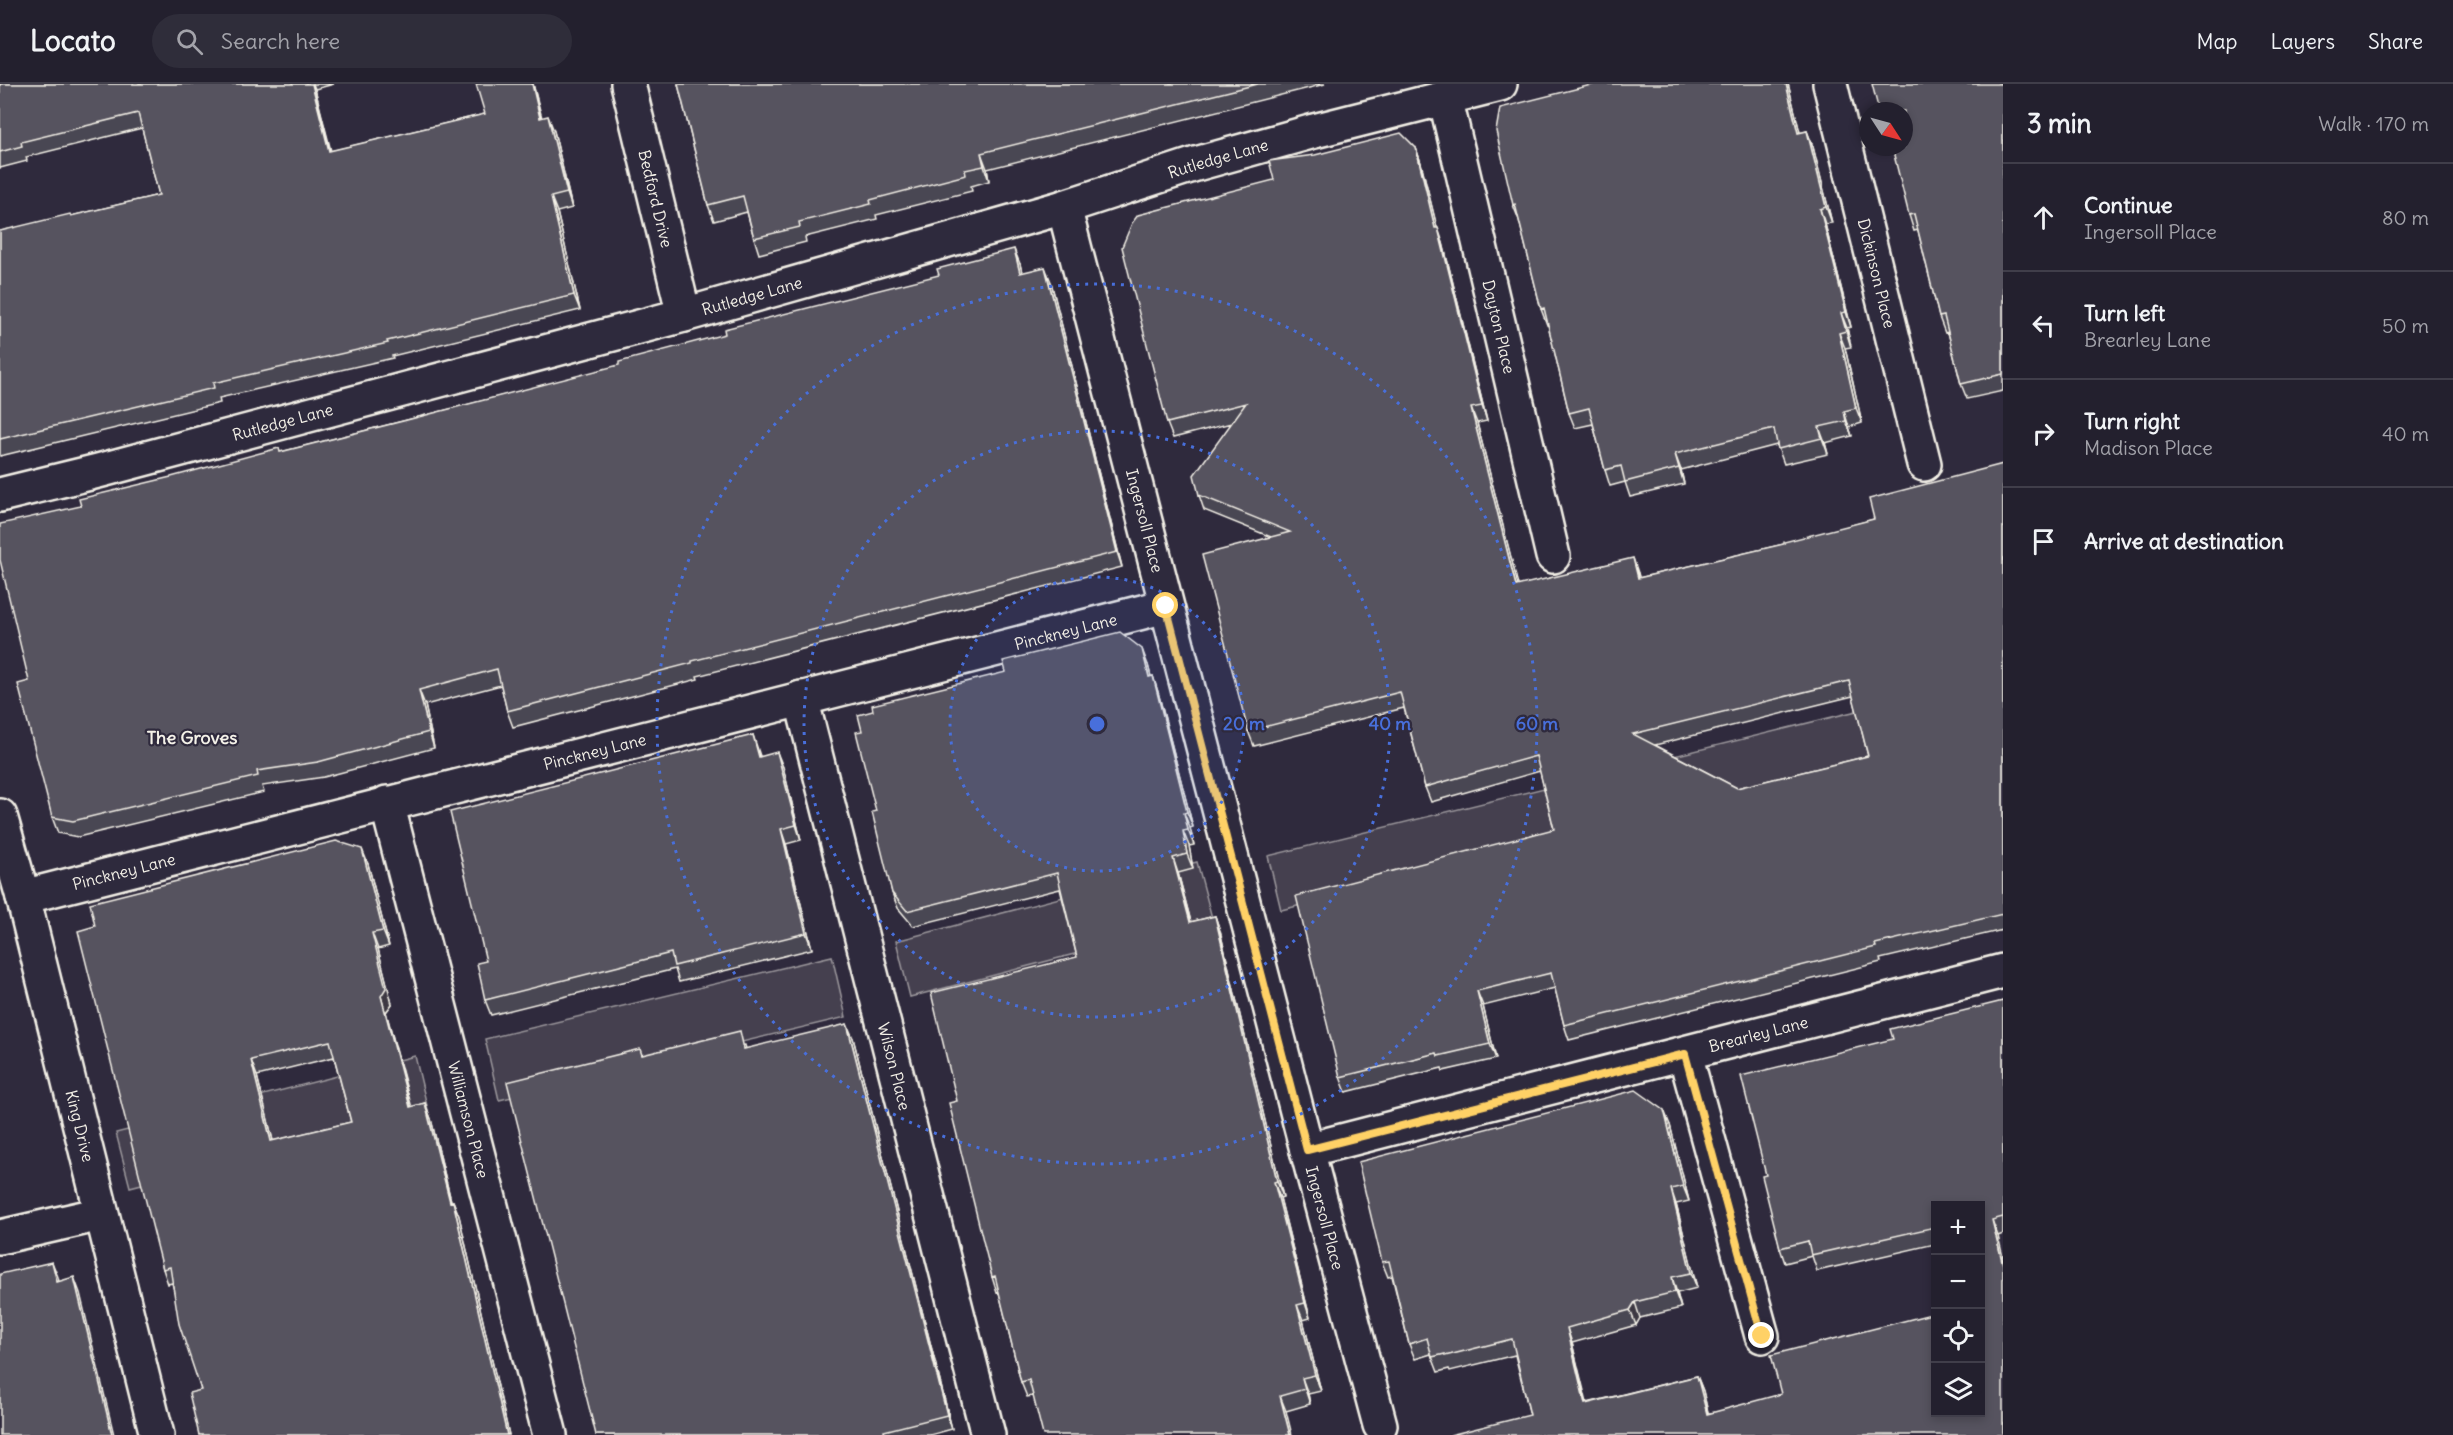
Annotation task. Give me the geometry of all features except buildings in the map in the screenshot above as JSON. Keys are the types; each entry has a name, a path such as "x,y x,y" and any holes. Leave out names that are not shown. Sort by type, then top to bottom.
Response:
{"street":[{"name":"Bedford Drive","path":"628,84 684,315"},
{"name":"Rutledge Lane","path":"0,495 684,315 1064,207 1196,164 1500,84"},
{"name":"Dickinson Place","path":"1830,84 1924,464"},
{"name":"Dayton Place","path":"1444,97 1553,556"},
{"name":"Ingersoll Place","path":"1064,207 1380,1425"},
{"name":"Pinckney Lane","path":"23,897 1166,606"},
{"name":"Wilson Place","path":"801,698 988,1435"},
{"name":"Williamson Place","path":"387,803 550,1435"},
{"name":"King Drive","path":"0,816 23,897 157,1435"},
{"name":"Brearley Lane","path":"1307,1150 2003,971"},
{"path":"1685,1054 1762,1336"},
{"path":"0,1237 101,1214"}],"shaded area":[{"path":"2003,675 2003,732 1281,910 1268,856"},
{"path":"1197,862 1212,918 910,997 896,941"},
{"path":"832,956 846,1017 499,1100 485,1039"},
{"path":"415,1056 428,1110 130,1187 116,1133"}],"district":[{"name":"The Groves","path":"192,738"}],"route":[{"path":"1166,606 1307,1150 1685,1054 1762,1336"}]}
